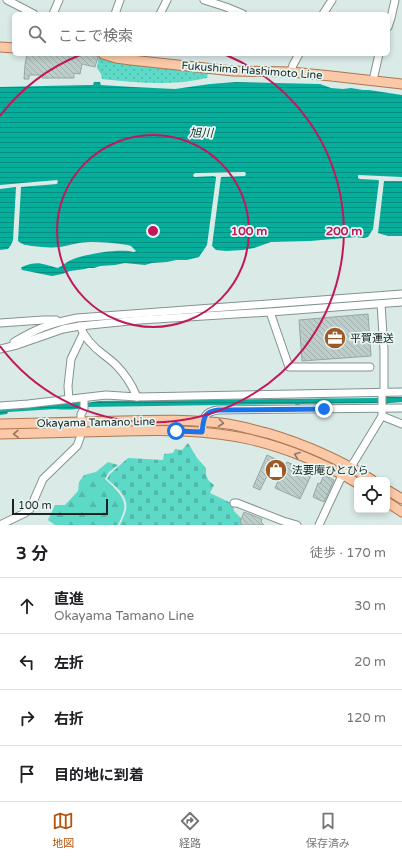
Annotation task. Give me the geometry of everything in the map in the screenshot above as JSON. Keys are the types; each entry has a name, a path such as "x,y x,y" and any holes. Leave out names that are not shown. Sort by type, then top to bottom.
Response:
{"main road":[{"path":"0,47 12,48"},
{"name":"Fukushima Hashimoto Line","path":"110,56 116,58 143,58 233,71 291,72 402,84"},
{"name":"Okayama Tamano Line","path":"0,424 171,420 230,424 304,445 329,456 367,477"},
{"name":"Okayama Tamano Line","path":"0,434 159,431 202,432 249,439 275,447 344,475 354,481"},
{"path":"390,492 402,499"},
{"path":"390,504 402,512"}],"street":[{"path":"7,0 30,12"},
{"path":"54,12 58,0"},
{"path":"116,12 120,0"},
{"path":"161,12 166,0"},
{"path":"204,0 228,4 241,12"},
{"path":"324,12 332,0"},
{"path":"390,19 395,0"},
{"path":"291,72 298,56"},
{"path":"373,80 379,56"},
{"path":"0,323 63,320 402,294"},
{"path":"3,348 63,329 80,326 140,320 402,302"},
{"path":"319,525 340,480 350,467 382,416 384,350 381,304"},
{"path":"270,312 290,367 370,367"},
{"path":"3,348 30,332 63,320"},
{"path":"80,326 83,334 90,343 123,372 137,397"},
{"path":"69,400 68,386 71,359 83,334"},
{"path":"0,406 69,400 84,403 106,395 137,397 402,392"},
{"path":"0,525 30,509 43,479 77,446 82,432 81,414 84,403"},
{"path":"202,432 203,421 206,414 210,411 218,410 382,406 402,408"},
{"path":"382,416 402,424"},
{"path":"234,503 238,503 297,525"}],"green space":[{"path":"99,56 101,56 116,63 208,73 207,78 194,81 142,83 102,79 97,68"},
{"path":"188,443 197,458 206,468 206,475 209,481 214,485 210,493 233,504 234,511 246,525 120,525 126,510 126,500 121,492 107,479 110,474 128,458 163,460 164,454 173,453 175,449 182,450"},
{"path":"108,462 118,465 109,472 105,479 119,493 123,501 124,510 118,525 55,525 48,520 55,505 65,505 78,491 79,482 84,475 96,472"}],"water":[{"name":"旭川","path":"94,82 100,82 101,85 175,89 236,82 320,84 331,88 351,88 402,95 402,177 358,175 358,178 360,179 379,181 373,229 368,237 271,242 254,248 226,251 216,250 212,246 221,177 245,176 246,174 245,172 195,173 193,175 194,177 216,177 207,245 199,257 187,260 176,260 145,265 125,263 100,266 70,271 52,276 22,270 22,267 36,263 58,268 75,258 92,254 111,251 136,251 128,245 105,242 83,242 60,247 25,245 18,241 21,187 57,184 58,181 0,185 0,87 93,85"},
{"path":"384,181 402,181 402,236 388,236 378,233"},
{"path":"16,187 13,240 8,249 0,250 0,189"},
{"path":"387,395 388,397 402,397 402,402 387,404 300,404 298,406 295,404 86,407 71,410 55,409 8,412 7,414 0,415 0,409 81,401 86,403 99,401 379,398"}],"building":[{"path":"27,56 98,57 95,67 82,64 80,74 74,73 74,78 42,78 42,75 29,75 29,79 24,79"},
{"name":"平賀運送","path":"368,314 371,356 302,361 299,320"},
{"path":"267,455 286,464 287,462 312,473 300,499 275,488 278,481 267,476 260,490 253,487"},
{"path":"324,475 334,480 324,502 313,497 318,483 320,484"},
{"path":"244,512 262,519 261,522 264,525 242,525 240,522"}],"place":[{"name":"平賀運送","path":"335,338"},
{"name":"法要庵ひとひら","path":"276,470"}],"route":[{"path":"176,431 202,432 203,421 206,414 210,411 324,409"}]}
